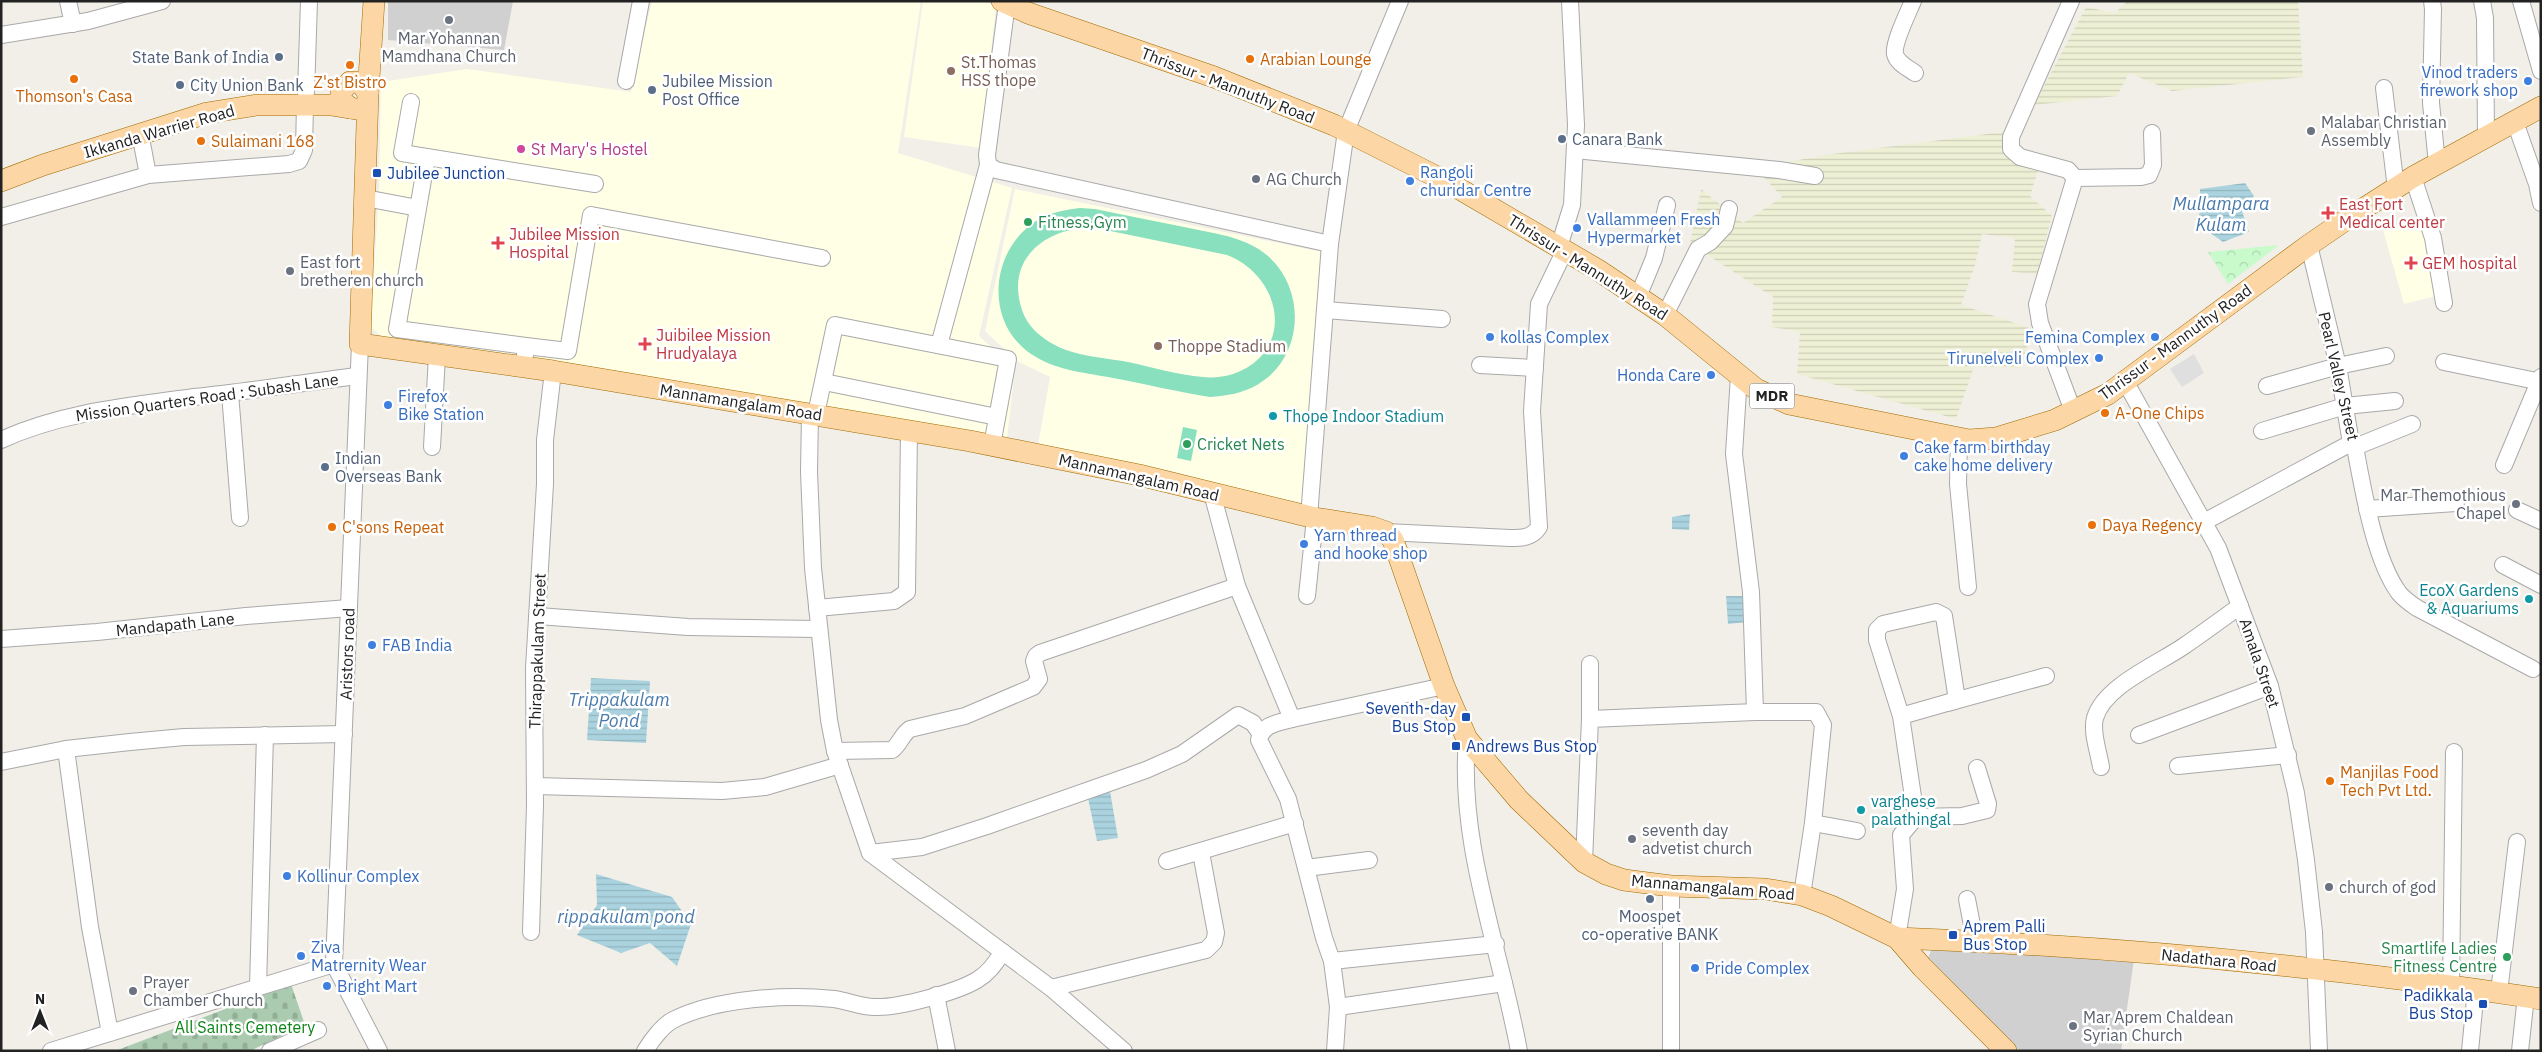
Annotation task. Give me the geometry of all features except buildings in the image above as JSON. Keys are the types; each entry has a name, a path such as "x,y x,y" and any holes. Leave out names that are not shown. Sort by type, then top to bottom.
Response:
{"main road":[{"path":"360,103 364,85 348,83 355,71 360,37 370,2"},
{"path":"360,344 366,160 360,103 370,2"},
{"name":"Thrissur - Mannuthy Road","path":"1005,2 1028,7 1214,77 1346,131 1451,184 1562,248 1665,315 1756,389 1789,404 1959,438 1996,438 2055,420 2108,394 2309,245 2404,183 2541,107"},
{"name":"Ikkanda Warrier Road","path":"1,181 140,133 207,114 249,106 305,99 348,83"},
{"name":"Ikkanda Warrier Road","path":"1,169 203,103 257,93 360,103"},
{"name":"Mannamangalam Road","path":"360,344 554,371 813,413 992,445 1139,475 1312,517 1372,527 1386,532 1393,540 1444,686 1467,739 1519,800 1584,862 1615,877 1671,886 1765,889 1802,895 1831,906 1897,938"},
{"path":"1897,938 1922,967 2006,1051"},
{"name":"Nadathara Road","path":"1897,938 2140,952 2317,970 2476,989 2533,998"}],"street":[{"path":"68,1 73,24"},
{"path":"1,36 73,24 162,1"},
{"path":"1,218 148,175 289,164 299,161 304,150 309,1"},
{"path":"626,81 641,1"},
{"path":"1307,596 1330,244 1346,131 1400,1"},
{"path":"1386,532 1510,538 1527,537 1535,534 1539,527 1532,411 1539,304 1562,248 1572,205 1576,125 1570,1"},
{"path":"1913,1 1896,44 1895,54 1901,64 1915,73"},
{"path":"2071,1 2011,137 2011,149 2020,157 2068,170 2075,178 2141,177 2149,175 2153,165 2152,133"},
{"path":"2432,1 2434,9 2431,103 2437,164"},
{"path":"2482,1 2486,18 2486,138"},
{"path":"2521,1 2541,71"},
{"path":"939,345 988,165 987,155 1005,2"},
{"path":"2384,88 2404,183 2433,238 2444,303"},
{"path":"412,102 402,153 595,184"},
{"path":"2515,122 2537,184 2541,202"},
{"path":"140,133 148,175"},
{"path":"1575,150 1779,170 1815,176"},
{"path":"427,158 398,329 568,351 591,215 822,258"},
{"path":"988,165 996,170 1330,244"},
{"path":"2073,411 2040,323 2037,304 2075,178"},
{"path":"365,198 418,208"},
{"path":"1638,297 1654,258 1666,205"},
{"path":"1665,315 1698,249 1710,242 1725,226 1729,209"},
{"name":"Pearl Valley Street","path":"2309,245 2338,366 2353,445 2412,424"},
{"path":"1325,310 1442,319"},
{"path":"992,445 1008,359 835,325 824,382 813,413 810,508 817,608 829,720 838,758 870,853 1051,988 1124,1051"},
{"name":"Aristors road","path":"334,964 357,376 360,344"},
{"path":"524,367 526,346"},
{"path":"432,447 437,355"},
{"path":"2267,386 2338,366 2386,356"},
{"path":"2444,362 2540,380 2504,465"},
{"path":"1480,365 1535,368"},
{"name":"Thirappakulam Street","path":"531,932 535,786 534,668 545,484 545,440 554,371"},
{"path":"1740,375 1734,454 1751,592 1755,712"},
{"name":"Mission Quarters Road : Subash Lane","path":"1,440 20,431 69,416 357,376"},
{"path":"824,382 998,417"},
{"name":"Amala Street","path":"2125,382 2218,548 2270,686 2288,755 2306,860 2317,970 2319,1051"},
{"path":"230,393 240,518"},
{"path":"2262,431 2345,406 2396,401"},
{"path":"817,608 894,601 907,592 909,430"},
{"path":"1959,438 1958,484 1968,587"},
{"path":"2204,522 2353,445 2367,509 2389,577 2401,595 2417,608 2533,669"},
{"path":"1212,493 1237,586 1292,719"},
{"path":"2367,509 2456,503"},
{"path":"2517,510 2541,521"},
{"path":"2503,566 2541,585"},
{"path":"535,786 722,791 765,787 838,758 892,750 898,746 905,732 910,729 965,716 1033,687 1039,679 1034,661 1036,656 1237,586"},
{"path":"2101,767 2094,730 2095,718 2103,703 2126,682 2184,647 2240,606"},
{"name":"Mandapath Lane","path":"1,639 98,632 246,616 349,608"},
{"path":"1897,938 1905,889 1901,835 1916,817 1902,716 1877,640 1877,630 1883,624 1936,612 1944,616 1957,700 1902,716"},
{"path":"538,616 718,628 819,629"},
{"path":"1584,862 1590,719 1590,664"},
{"path":"1947,703 2046,676"},
{"path":"1335,1051 1338,1007 1332,961 1288,799 1258,740 1260,733 1266,726 1292,719 1444,686"},
{"path":"2139,735 2270,686"},
{"path":"1590,719 1755,712 1816,712 1821,717 1823,725 1813,823 1802,895"},
{"path":"870,853 922,846 946,840 1146,770 1182,754 1238,715 1253,723 1260,733"},
{"path":"1,762 66,749 184,737 344,734"},
{"path":"258,987 265,735"},
{"path":"1467,739 1465,768 1469,822 1476,867 1496,944 1519,1051"},
{"path":"66,749 90,927 110,1033"},
{"path":"2451,986 2454,752"},
{"path":"2178,766 2288,755"},
{"path":"1916,817 1962,816 1987,810 1988,804 1977,768"},
{"path":"1813,823 1857,831"},
{"path":"1167,861 1295,824"},
{"path":"2499,992 2517,842"},
{"path":"1051,988 1206,950 1214,942 1216,933 1202,858"},
{"path":"1306,868 1369,860"},
{"path":"1671,886 1671,1051"},
{"path":"1967,899 1975,941"},
{"path":"1332,961 1496,944"},
{"path":"645,1051 672,1021 702,1010 741,1001 789,997 834,999 874,1007 898,1006 977,980 991,969 1003,952"},
{"path":"51,1051 334,964 379,1051"},
{"path":"1338,1007 1504,983"},
{"path":"2470,1051 2476,989"},
{"path":"936,995 947,1051"},
{"path":"2520,1051 2533,998"},
{"path":"270,1051 318,1030"}],"shaded area":[{"name":"Mar Yohannan Mamdhana Church","path":"388,1 513,1 504,50 388,40"},
{"path":"652,1 921,1 898,153 1012,188 979,336 1015,369 1007,438 385,339 370,327 379,195 381,82 467,69 631,92"},
{"name":"St.Thomas HSS thope","path":"923,1 980,1 996,5 981,148 904,137"},
{"path":"2127,1 2298,1 2303,77 2172,91 2129,73 2117,96 2034,105 2086,7 2115,13"},
{"path":"2003,132 2003,155 2038,171 2030,196 2052,216 2037,274 2012,272 2015,238 1982,234 1975,265 1961,305 2033,329 2020,368 1974,367 1956,419 1797,374 1800,332 1772,327 1773,297 1690,244 1701,189 1743,223 1782,197 1755,168 1832,154"},
{"name":"Thoppe Stadium","path":"1015,189 1322,252 1303,507 1171,471 1038,445 1050,377 1017,361 985,331"},
{"name":"GEM hospital","path":"2422,221 2436,296 2404,304 2383,230"},
{"path":"2194,354 2204,373 2182,387 2170,369"},
{"path":"1932,949 2134,959 2121,1051 2020,1051 1926,962"}],"green space":[{"path":"1080,208 1095,209 1213,233 1242,241 1260,250 1275,264 1286,280 1293,299 1295,318 1292,338 1285,356 1273,372 1257,385 1246,390 1229,395 1210,397 1064,368 1045,362 1019,344 1008,328 1001,310 998,291 1007,253 1018,237 1033,223 1050,214","holes":["1091,227 1227,255 1246,266 1260,280 1270,297 1275,314 1274,332 1267,349 1253,363 1233,374 1222,377 1175,373 1071,352 1055,345 1040,335 1027,321 1022,310 1018,292 1019,276 1024,262 1033,250 1044,241 1074,229"]},
{"path":"2279,245 2228,284 2208,252"},
{"name":"Cricket Nets","path":"1183,427 1197,430 1191,461 1177,458"},
{"name":"All Saints Cemetery","path":"291,984 305,1025 250,1051 115,1051"}],"water":[{"name":"Mullampara Kulam","path":"2245,183 2254,196 2242,211 2249,232 2223,242 2199,225 2200,189"},
{"path":"1690,514 1689,530 1672,529 1672,517"},
{"path":"1726,596 1748,596 1748,622 1728,624"},
{"name":"Trippakulam Pond","path":"591,678 650,681 646,743 587,740"},
{"path":"1110,791 1118,838 1097,841 1088,798"},
{"name":"rippakulam pond","path":"596,874 672,897 691,924 677,966 650,943 621,953 577,935 597,905"}],"place":[{"name":"Mar Yohannan Mamdhana Church","path":"449,20"},
{"name":"State Bank of India","path":"279,57"},
{"name":"Arabian Lounge","path":"1250,59"},
{"name":"Z'st Bistro","path":"350,65"},
{"name":"St.Thomas HSS thope","path":"951,71"},
{"name":"Thomson's Casa","path":"74,79"},
{"name":"Vinod traders firework shop","path":"2528,81"},
{"name":"City Union Bank","path":"180,85"},
{"name":"Jubilee Mission Post Office","path":"652,90"},
{"name":"Malabar Christian Assembly","path":"2311,131"},
{"name":"Canara Bank","path":"1562,139"},
{"name":"Sulaimani 168","path":"201,141"},
{"name":"St Mary's Hostel","path":"521,149"},
{"name":"Jubilee Junction","path":"377,173"},
{"name":"AG Church","path":"1256,179"},
{"name":"Rangoli churidar Centre","path":"1410,181"},
{"name":"East Fort Medical center","path":"2328,213"},
{"name":"Fitness,Gym","path":"1028,222"},
{"name":"Vallammeen Fresh Hypermarket","path":"1577,228"},
{"name":"Jubilee Mission Hospital","path":"498,243"},
{"name":"GEM hospital","path":"2411,263"},
{"name":"East fort bretheren church","path":"290,271"},
{"name":"kollas Complex","path":"1490,337"},
{"name":"Femina Complex","path":"2155,337"},
{"name":"Juibilee Mission Hrudyalaya","path":"645,344"},
{"name":"Thoppe Stadium","path":"1158,346"},
{"name":"Tirunelveli Complex","path":"2099,358"},
{"name":"Honda Care","path":"1711,375"},
{"name":"Firefox Bike Station","path":"388,405"},
{"name":"A-One Chips","path":"2105,413"},
{"name":"Thope Indoor Stadium","path":"1273,416"},
{"name":"Cricket Nets","path":"1187,444"},
{"name":"Cake farm birthday cake home delivery","path":"1904,456"},
{"name":"Indian Overseas Bank","path":"325,467"},
{"name":"Mar Themothious Chapel","path":"2516,504"},
{"name":"Daya Regency","path":"2092,525"},
{"name":"C'sons Repeat","path":"332,527"},
{"name":"Yarn thread and hooke shop","path":"1304,544"},
{"name":"EcoX Gardens & Aquariums","path":"2529,599"},
{"name":"FAB India","path":"372,645"},
{"name":"Seventh-day Bus Stop","path":"1466,717"},
{"name":"Andrews Bus Stop","path":"1456,746"},
{"name":"Manjilas Food Tech Pvt Ltd.","path":"2330,781"},
{"name":"varghese palathingal","path":"1861,810"},
{"name":"seventh day advetist church","path":"1632,839"},
{"name":"Kollinur Complex","path":"287,876"},
{"name":"church of god","path":"2329,887"},
{"name":"Moospet co-operative BANK","path":"1650,899"},
{"name":"Aprem Palli Bus Stop","path":"1953,935"},
{"name":"Ziva Matrernity Wear","path":"301,956"},
{"name":"Smartlife Ladies Fitness Centre","path":"2507,957"},
{"name":"Pride Complex","path":"1695,968"},
{"name":"Bright Mart","path":"327,986"},
{"name":"Prayer Chamber Church","path":"133,991"},
{"name":"Padikkala Bus Stop","path":"2483,1004"},
{"name":"Mar Aprem Chaldean Syrian Church","path":"2073,1026"}]}
